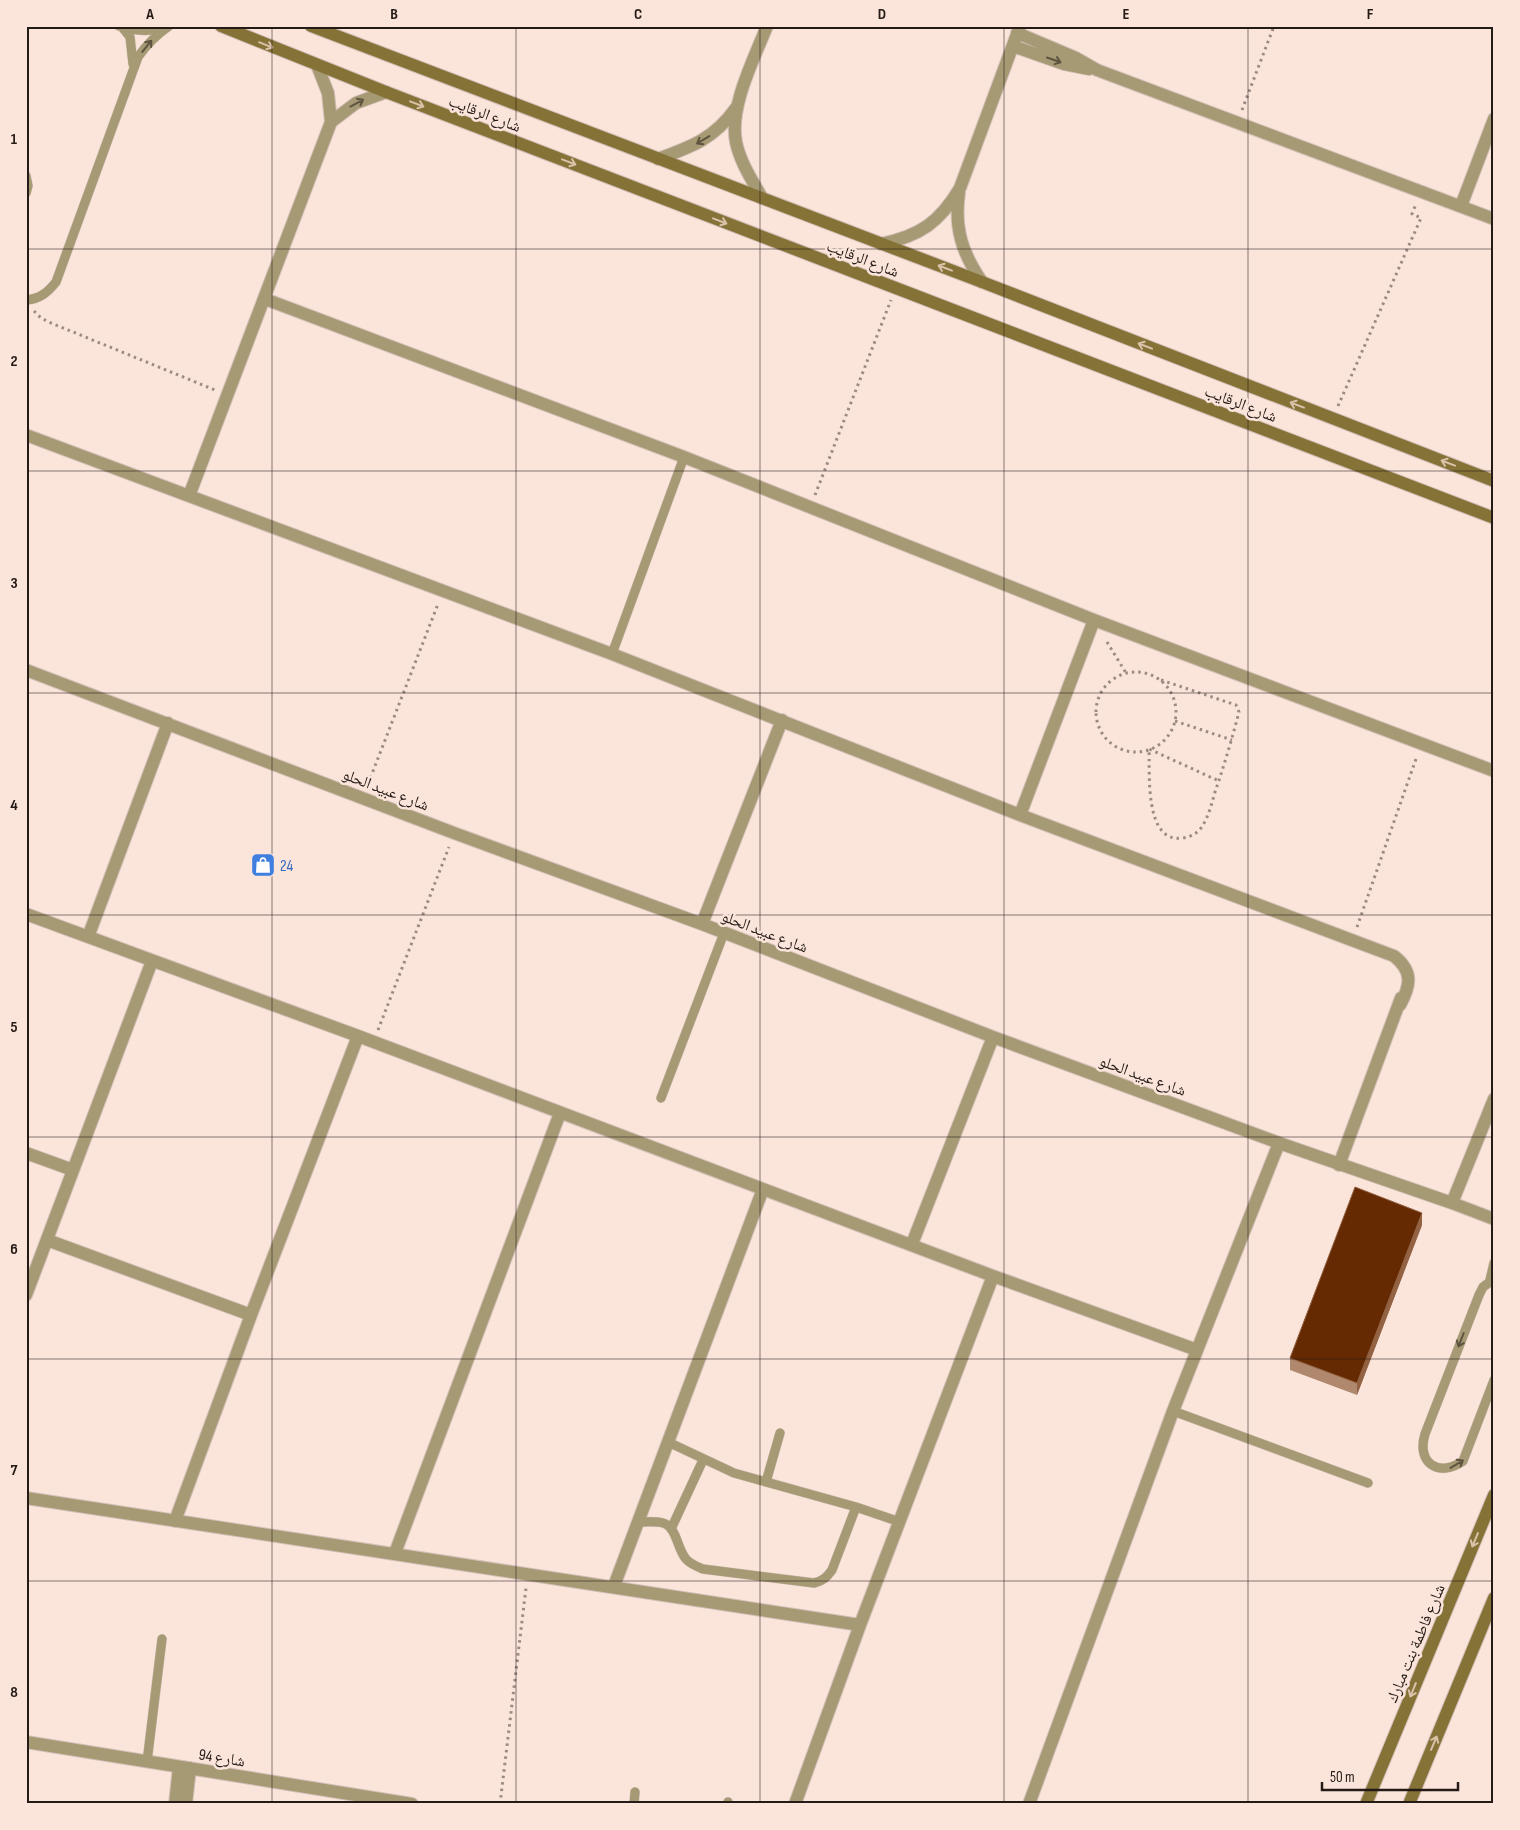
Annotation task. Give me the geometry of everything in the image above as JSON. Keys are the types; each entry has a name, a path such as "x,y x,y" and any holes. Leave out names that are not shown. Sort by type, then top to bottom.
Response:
{"street":[{"name":"شارع الرقايب","path":"220,26 386,92 1494,518"},
{"name":"شارع الرقايب","path":"311,26 982,282 1494,481"},
{"path":"762,198 748,174 738,149 735,123 737,106 767,26"},
{"path":"982,282 970,265 962,247 958,228 957,207 960,188 1018,30 1097,70 1494,219"},
{"path":"1012,46 1072,66 1097,70"},
{"path":"189,496 331,122 328,93 317,65"},
{"path":"331,122 356,103 386,92"},
{"path":"658,159 703,141 716,131 737,106"},
{"path":"1461,206 1494,119"},
{"path":"881,244 919,232 936,220 960,188"},
{"path":"264,299 684,456 1094,620 1494,771"},
{"path":"26,435 612,654 1020,815 1367,947 1392,963 1402,981 1403,992 1400,1005 1339,1165"},
{"path":"1020,815 1094,620"},
{"name":"شارع عبيد الحلو","path":"26,670 454,833 702,924 993,1037 1339,1165 1494,1219"},
{"path":"702,924 782,720"},
{"path":"88,937 168,723"},
{"path":"26,914 358,1036 993,1276 1197,1350"},
{"path":"26,1295 152,961"},
{"path":"175,1521 251,1315 358,1036"},
{"path":"912,1244 993,1037"},
{"path":"1452,1203 1494,1099"},
{"path":"395,1553 560,1112"},
{"path":"1029,1804 1173,1411 1279,1143"},
{"path":"26,1153 73,1170"},
{"path":"614,1586 763,1189"},
{"path":"47,1240 251,1315"},
{"path":"795,1804 860,1624 993,1276"},
{"name":"شارع فاطمة بنت مبارك","path":"1366,1804 1494,1495"},
{"path":"26,1498 860,1624"},
{"path":"1409,1804 1494,1598"},
{"name":"شارع 94","path":"26,1742 412,1804"},
{"path":"175,1804 185,1768"},
{"path":"185,1768 186,1804"}],"lane":[{"path":"121,27 149,31 169,26"},
{"path":"28,300 40,297 49,291 56,282 138,57 158,33 169,26"},
{"path":"121,27 130,37 134,58 133,72"},
{"path":"26,176 28,186 26,193"},
{"path":"612,654 684,456"},
{"path":"661,1098 724,933"},
{"path":"1493,1382 1463,1460 1454,1467 1442,1469 1432,1465 1424,1456 1423,1439 1479,1295 1483,1287 1492,1280 1494,1263"},
{"path":"1173,1411 1368,1483"},
{"path":"766,1482 780,1433"},
{"path":"668,1442 734,1473 856,1507 900,1522"},
{"path":"671,1529 703,1460"},
{"path":"639,1522 662,1523 671,1529 685,1558 703,1569 814,1583 822,1581 832,1570 856,1507"},
{"path":"146,1762 162,1639"},
{"path":"634,1804 635,1792"}],"path":[{"path":"1237,122 1274,26"},
{"path":"1332,419 1421,218 1412,214 1421,192"},
{"path":"810,507 896,288"},
{"path":"28,300 41,318 51,323 227,395"},
{"path":"363,798 443,592"},
{"path":"1094,620 1126,673"},
{"path":"1149,749 1154,819 1159,829 1168,836 1179,839 1190,837 1200,830 1206,821 1239,712 1236,705 1161,680 1150,674 1126,673 1108,684 1101,692 1098,702 1096,713 1098,723 1102,733 1109,741 1118,747 1138,751 1149,749 1161,743 1170,733 1175,721 1176,710 1169,688 1161,680"},
{"path":"1175,721 1232,740"},
{"path":"1352,941 1421,744"},
{"path":"1149,749 1219,782"},
{"path":"374,1042 454,833"},
{"path":"500,1804 528,1573"}],"building":[{"path":"1355,1187 1422,1213 1357,1383 1290,1358"}],"place":[{"name":"24","path":"263,865"}]}
